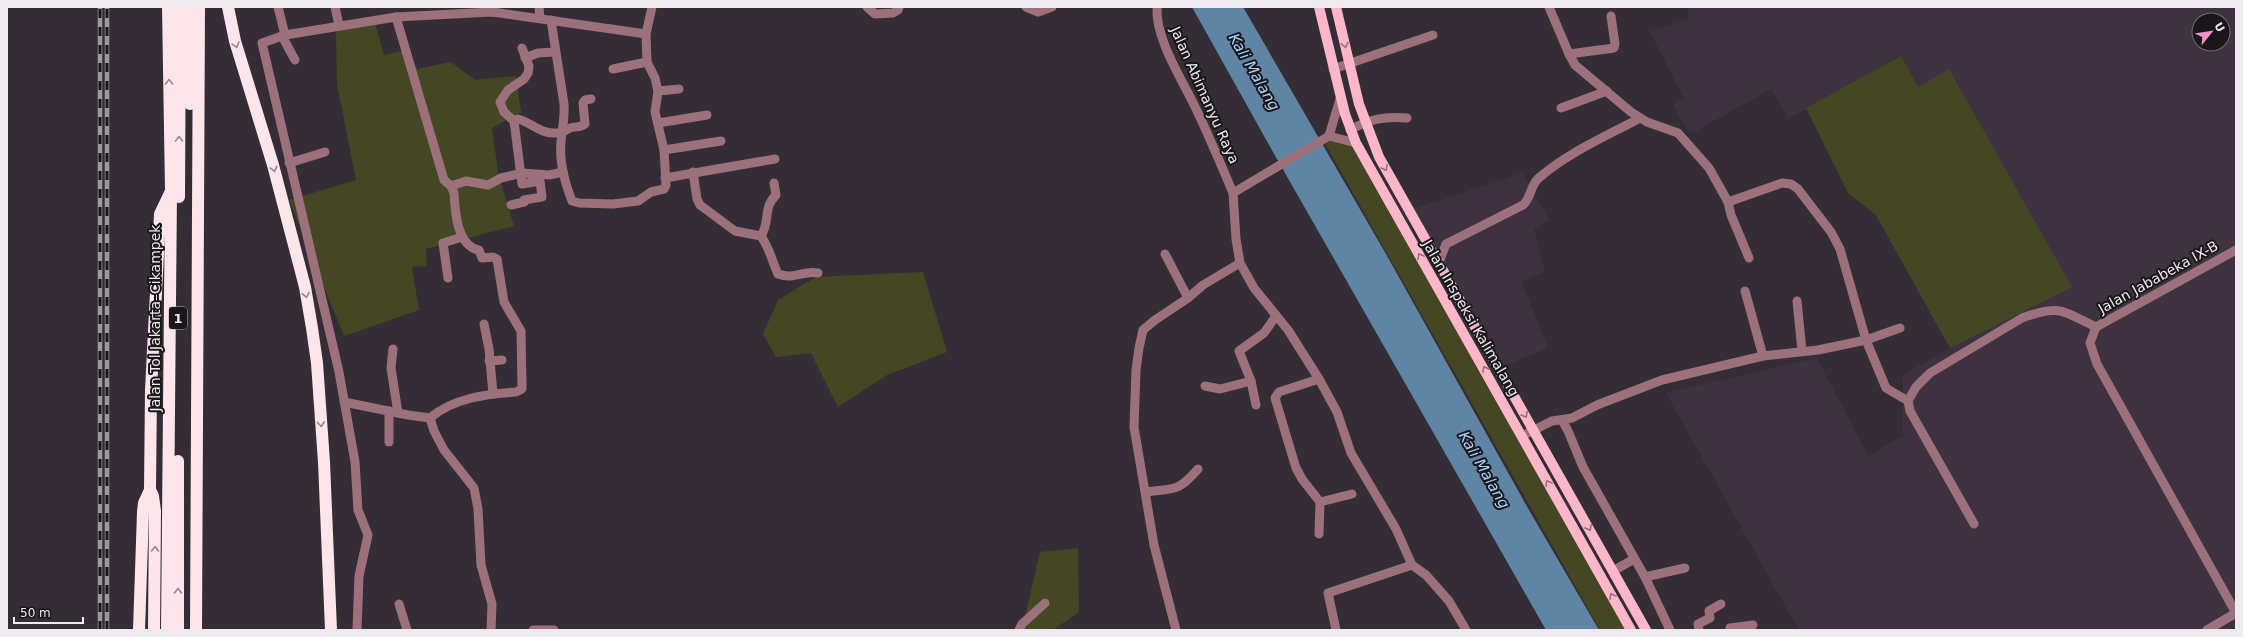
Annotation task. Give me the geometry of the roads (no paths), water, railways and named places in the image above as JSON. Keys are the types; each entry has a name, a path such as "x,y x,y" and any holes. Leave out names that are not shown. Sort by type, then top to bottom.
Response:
{"highway":[{"name":"Jalan Tol Jakarta–Cikampek","path":"167,630 171,190 168,7"},
{"name":"1","path":"178,630 180,7"},
{"name":"1","path":"190,7 190,630"},
{"name":"1","path":"196,630 199,7"},
{"path":"228,7 235,41 273,165 305,287 312,328 324,462 331,630"},
{"path":"139,630 143,512 144,503 150,490 151,390 160,214 171,190"},
{"path":"150,490 153,496 155,512 154,630"}],"main road":[{"name":"Jalan Inspeksi Kalimalang","path":"1318,7 1340,99 1356,143 1631,630"},
{"name":"Jalan Inspeksi Kalimalang","path":"1336,7 1364,122 1379,157 1646,630"},
{"path":"1439,288 1450,283"}],"street":[{"path":"278,7 283,36 295,60"},
{"path":"335,7 339,25"},
{"path":"539,7 540,18"},
{"path":"550,20 564,110 560,143 563,172 572,201 579,203 613,204 638,201 651,192 664,189 666,185 664,150 655,112 658,91 655,78 647,62 646,34 652,7"},
{"path":"867,7 875,14 894,13 899,7"},
{"path":"1026,7 1038,12 1052,7"},
{"name":"Jalan Abimanyu Raya","path":"1157,7 1158,21 1165,43 1214,146 1233,193 1236,240 1240,263 1254,288 1288,330 1319,379 1337,412 1351,453 1396,529 1412,564"},
{"path":"1549,7 1575,65 1640,118 1678,133 1709,168 1728,202 1731,215 1749,258"},
{"path":"357,630 359,576 368,535 358,510 355,462 344,402 261,47 264,41 283,36 339,25 425,12 492,12 646,34"},
{"path":"1569,54 1614,48 1615,44 1610,16"},
{"path":"344,402 430,418 451,406 471,398 516,392 522,389 521,331 504,302 497,259 493,257 482,258 479,250 468,247 462,237 451,186 444,180 396,17"},
{"path":"1333,69 1433,35"},
{"path":"511,205 524,202 524,200 542,197 540,181 522,184 522,173 514,121 504,112 500,102 508,90 520,82 528,73 529,66 522,48"},
{"path":"525,58 538,53 555,52"},
{"path":"613,69 647,62"},
{"path":"658,91 679,89"},
{"path":"1561,108 1607,91"},
{"path":"514,121 518,119 528,122 543,132 562,132 570,128 580,127 585,124 583,103 585,100 591,99"},
{"path":"1233,193 1325,138 1340,99"},
{"path":"658,123 707,115"},
{"path":"1350,130 1364,122 1386,117 1407,118"},
{"path":"1438,262 1446,244 1523,205 1527,202 1534,184 1540,177 1569,158 1640,118"},
{"path":"1325,138 1356,143"},
{"path":"664,150 721,141"},
{"path":"289,163 325,152"},
{"path":"665,178 775,159"},
{"path":"451,186 466,181 488,185 501,178 522,173 549,175 563,172"},
{"path":"693,172 697,199 706,210 735,231 761,236 767,244 771,259 778,274 793,277 812,271 818,273"},
{"path":"761,236 766,228 766,210 770,201 776,195 774,183"},
{"path":"1728,202 1782,183 1791,184 1798,189 1831,232 1840,248 1866,340 1886,388 1908,401 1910,411 1974,524"},
{"path":"448,278 442,243 462,237"},
{"name":"Jalan Jababeka IX-B","path":"1908,401 1916,387 1930,373 2022,318 2052,309 2062,310 2096,327 2236,250"},
{"path":"1165,254 1188,298"},
{"path":"1176,630 1154,545 1134,427 1136,370 1139,348 1143,330 1188,298 1203,285 1240,263"},
{"path":"1745,291 1763,356"},
{"path":"1797,301 1802,351"},
{"path":"1256,406 1251,381 1239,351 1264,333 1276,316"},
{"path":"484,324 493,394"},
{"path":"2096,327 2090,343 2094,359 2236,613 2207,630"},
{"path":"1522,436 1533,429 1557,420 1572,418 1597,404 1662,380 1763,356 1818,350 1866,340 1900,328"},
{"path":"393,349 391,368 398,413"},
{"path":"489,361 502,360"},
{"path":"1319,379 1279,392 1275,398 1296,468 1302,479 1320,502 1319,534"},
{"path":"1205,386 1220,389 1251,381"},
{"path":"389,411 389,442"},
{"path":"430,418 434,431 444,450 474,488 478,509 481,565 492,604 491,630"},
{"path":"1562,420 1583,467 1645,577 1670,630"},
{"path":"1146,492 1178,488 1185,484 1198,469"},
{"path":"1320,502 1352,494"},
{"path":"1613,571 1634,559"},
{"path":"1336,630 1328,593 1412,564 1426,575 1449,601 1466,630"},
{"path":"1645,577 1685,568"},
{"path":"1019,630 1022,624 1045,603"},
{"path":"399,604 407,630"},
{"path":"1699,630 1698,624 1710,618 1709,611 1721,604"},
{"path":"1730,630 1730,628 1753,625"},
{"path":"533,630 554,630"}],"water":[{"name":"Kali Malang","path":"1192,7 1243,7 1386,254 1529,510 1599,630 1546,630 1273,152"}],"railway":[{"path":"100,7 100,630"},
{"path":"107,7 107,630"}]}
